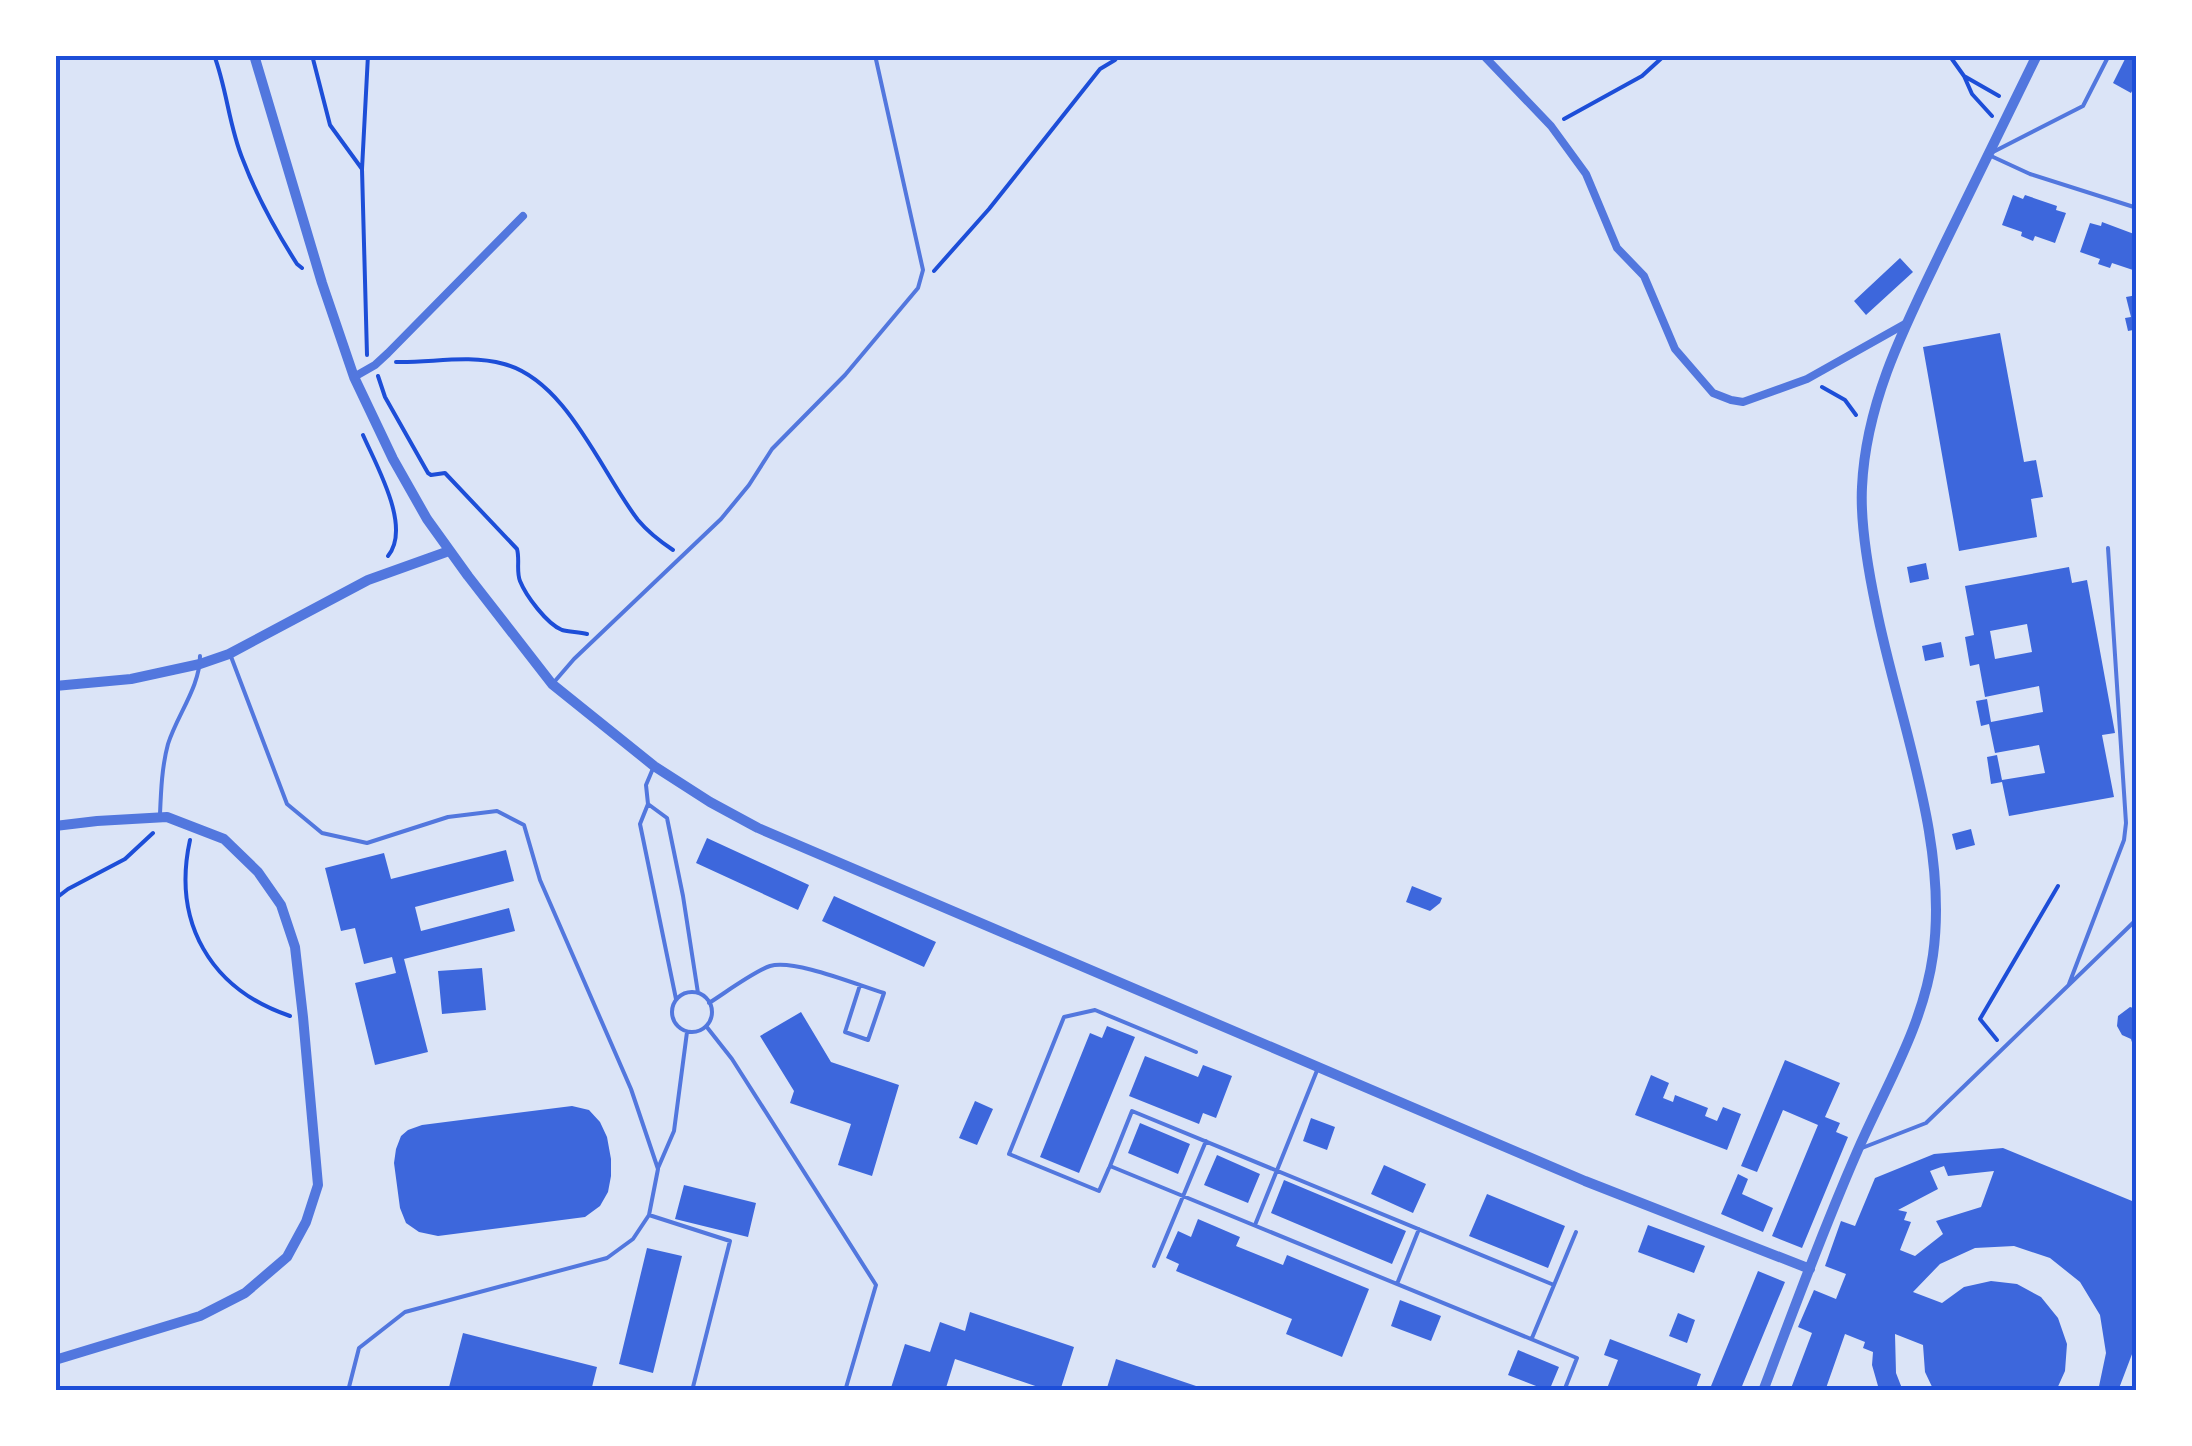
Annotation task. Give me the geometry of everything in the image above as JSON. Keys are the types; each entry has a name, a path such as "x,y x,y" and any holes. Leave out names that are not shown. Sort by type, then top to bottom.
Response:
{"street":[{"path":"254,55 354,377 426,519 552,684 654,766 758,828 1617,1194 1810,1269"},
{"path":"1483,55 1551,126 1586,174 1618,248 1644,276 1675,349 1709,390 1743,402 1807,379 1904,324"},
{"path":"1763,1391 1857,1150 1896,1070 1926,993 1934,954 1936,872 1875,605 1865,537 1862,487 1875,409 1904,324 2037,55"},
{"path":"354,377 375,365 523,216"},
{"path":"55,686 131,679 230,654 368,580 449,551"},
{"path":"55,826 177,820 224,839 258,872 281,905 294,948 318,1185 306,1222 287,1257 245,1293 200,1316 55,1360"}],"lane":[{"path":"552,684 721,519 772,449 844,375 918,288 923,270 875,55"},
{"path":"1989,154 2083,106 2107,59"},
{"path":"1989,154 2030,174 2137,208"},
{"path":"2070,984 2124,840 2126,823 2108,548"},
{"path":"230,654 287,804 322,833 367,842 448,817 496,811 524,825 540,880 631,1089 658,1169"},
{"path":"160,821 169,742 200,660"},
{"path":"654,766 646,785 648,804 640,824 676,999 671,1012 676,1024 687,1032 697,1032 706,1026 711,1015 709,1003 698,993 686,992 676,999"},
{"path":"648,804 666,818 698,993"},
{"path":"1857,1150 1926,1124 2137,920"},
{"path":"709,1003 769,966 790,964 884,993 868,1040 845,1032 860,986"},
{"path":"1196,1052 1094,1010 1064,1017 1010,1154 1100,1190 1132,1111 1554,1284"},
{"path":"706,1026 732,1059 876,1285 845,1391"},
{"path":"348,1391 359,1348 405,1312 608,1258 633,1239 649,1215 658,1169 674,1131 687,1032"},
{"path":"1255,1225 1318,1068"},
{"path":"1154,1266 1206,1141"},
{"path":"1110,1166 1577,1358 1564,1391"},
{"path":"649,1215 730,1241 692,1391"},
{"path":"1397,1284 1419,1229"},
{"path":"1532,1339 1576,1232"}],"path":[{"path":"214,55 241,157 273,227 296,264 322,283"},
{"path":"312,55 330,126 362,169"},
{"path":"368,55 362,169 367,357 375,365 385,397 428,473 445,473 517,549 520,583 543,616 561,630 601,633"},
{"path":"918,288 989,210 1100,69 1119,55"},
{"path":"1551,126 1642,76 1665,55"},
{"path":"1949,55 1972,94 2003,126"},
{"path":"1964,76 2014,104"},
{"path":"375,365 483,360 528,374 549,391 580,430 638,520 681,556"},
{"path":"1807,379 1845,400 1859,419"},
{"path":"360,428 390,500 396,526 395,546"},
{"path":"55,899 125,860 160,821"},
{"path":"191,835 185,864 185,894 191,922 203,949 241,993 266,1008 294,1017"},
{"path":"2003,1048 1980,1019 2058,886"}],"shaded area":[{"path":"55,55 2137,55 2137,1391 55,1391"}],"building":[{"path":"2127,55 2137,55 2137,81 2131,93 2113,83"},
{"path":"2013,195 2023,199 2025,195 2066,213 2055,243 2035,236 2033,241 2002,225"},
{"path":"2102,222 2137,238 2133,270 2112,263 2110,268 2098,264 2100,259 2080,252 2090,223 2101,226"},
{"path":"1900,258 1913,272 1866,315 1854,301"},
{"path":"2137,295 2135,342 2125,318 2131,317 2126,297"},
{"path":"2000,333 2024,462 2036,460 2043,497 2031,499 2037,537 1959,551 1923,347"},
{"path":"1926,563 1929,579 1910,583 1907,567"},
{"path":"2069,567 2072,583 2087,580 2115,733 2102,735 2114,797 2009,816 2002,782 1991,784 1987,757 1997,755 2002,780 2045,773 2039,745 1995,753 1989,724 1981,726 1976,701 1987,699 1991,722 2043,712 2039,686 1985,697 1979,664 1970,666 1965,637 1974,635 1965,586","holes":["2027,624 2032,652 1995,659 1990,631"]},
{"path":"1941,642 1944,657 1925,661 1922,646"},
{"path":"1971,829 1975,845 1956,850 1952,834"},
{"path":"707,838 809,885 798,910 696,863"},
{"path":"506,850 514,881 415,907 421,931 509,908 515,931 404,959 428,1052 375,1065 355,983 396,973 392,957 364,964 355,928 341,931 325,868 384,853 391,879"},
{"path":"1412,886 1442,898 1440,903 1430,911 1406,902"},
{"path":"834,896 936,942 924,967 822,921"},
{"path":"482,968 486,1010 442,1014 438,971"},
{"path":"2130,1007 2137,1009 2136,1055 2131,1039 2122,1035 2117,1026 2118,1016"},
{"path":"801,1012 831,1062 899,1085 872,1176 838,1165 851,1124 790,1103 794,1091 760,1036"},
{"path":"1107,1026 1135,1037 1079,1173 1040,1157 1090,1033 1102,1038"},
{"path":"1145,1056 1198,1077 1203,1065 1232,1076 1216,1118 1203,1113 1199,1124 1129,1096"},
{"path":"1785,1060 1840,1083 1825,1117 1840,1123 1836,1132 1848,1137 1802,1248 1772,1236 1818,1125 1783,1110 1757,1172 1741,1166"},
{"path":"1651,1075 1669,1083 1663,1098 1673,1102 1675,1095 1708,1108 1705,1116 1717,1121 1723,1107 1741,1114 1727,1150 1635,1115"},
{"path":"975,1101 993,1109 977,1145 959,1138"},
{"path":"572,1106 589,1110 600,1122 611,1159 608,1192 600,1206 585,1217 438,1236 419,1232 406,1223 394,1163 401,1136 408,1130"},
{"path":"1311,1118 1335,1127 1327,1150 1303,1141"},
{"path":"1140,1123 1190,1144 1178,1174 1128,1153"},
{"path":"2003,1148 2137,1203 2137,1341 2118,1391 2098,1391 2106,1353 2100,1315 2080,1282 2050,1258 2014,1246 1975,1248 1940,1264 1913,1292 1942,1303 1964,1287 1991,1281 2017,1284 2041,1297 2058,1318 2067,1344 2065,1371 2056,1391 1934,1391 1925,1372 1923,1345 1895,1334 1896,1373 1903,1391 1865,1391 1878,1386 1873,1352 1863,1348 1865,1342 1845,1334 1825,1391 1790,1391 1812,1333 1798,1327 1814,1290 1836,1299 1846,1274 1825,1266 1841,1221 1855,1226 1875,1178 1934,1154","holes":["1944,1166 1948,1176 1994,1171 1981,1207 1936,1221 1943,1234 1915,1256 1900,1250 1911,1222 1904,1220 1907,1212 1898,1210 1938,1189 1930,1171"]},
{"path":"1217,1155 1260,1174 1248,1203 1204,1185"},
{"path":"1384,1165 1426,1184 1413,1213 1371,1194"},
{"path":"1738,1174 1748,1179 1742,1194 1773,1208 1763,1232 1721,1214"},
{"path":"1284,1180 1406,1231 1392,1264 1271,1213"},
{"path":"684,1185 756,1203 748,1237 675,1219"},
{"path":"1487,1194 1565,1226 1548,1268 1469,1236"},
{"path":"1198,1219 1240,1237 1236,1246 1283,1265 1287,1255 1369,1289 1342,1357 1286,1334 1292,1319 1176,1271 1179,1264 1166,1258 1178,1231 1191,1237"},
{"path":"1648,1225 1705,1246 1694,1273 1638,1252"},
{"path":"647,1248 682,1256 653,1373 619,1364"},
{"path":"1758,1271 1785,1282 1740,1391 1709,1391"},
{"path":"1400,1300 1441,1316 1431,1341 1391,1326"},
{"path":"970,1312 1074,1347 1060,1391 955,1359 945,1391 890,1391 905,1344 930,1352 940,1322 965,1331"},
{"path":"1678,1313 1695,1320 1687,1343 1669,1336"},
{"path":"463,1333 597,1367 591,1391 448,1391"},
{"path":"1610,1339 1701,1374 1695,1391 1674,1387 1673,1391 1606,1391 1618,1360 1604,1355"},
{"path":"1518,1350 1559,1367 1549,1391 1508,1375"},
{"path":"1116,1359 1199,1387 1197,1391 1106,1391"}]}
